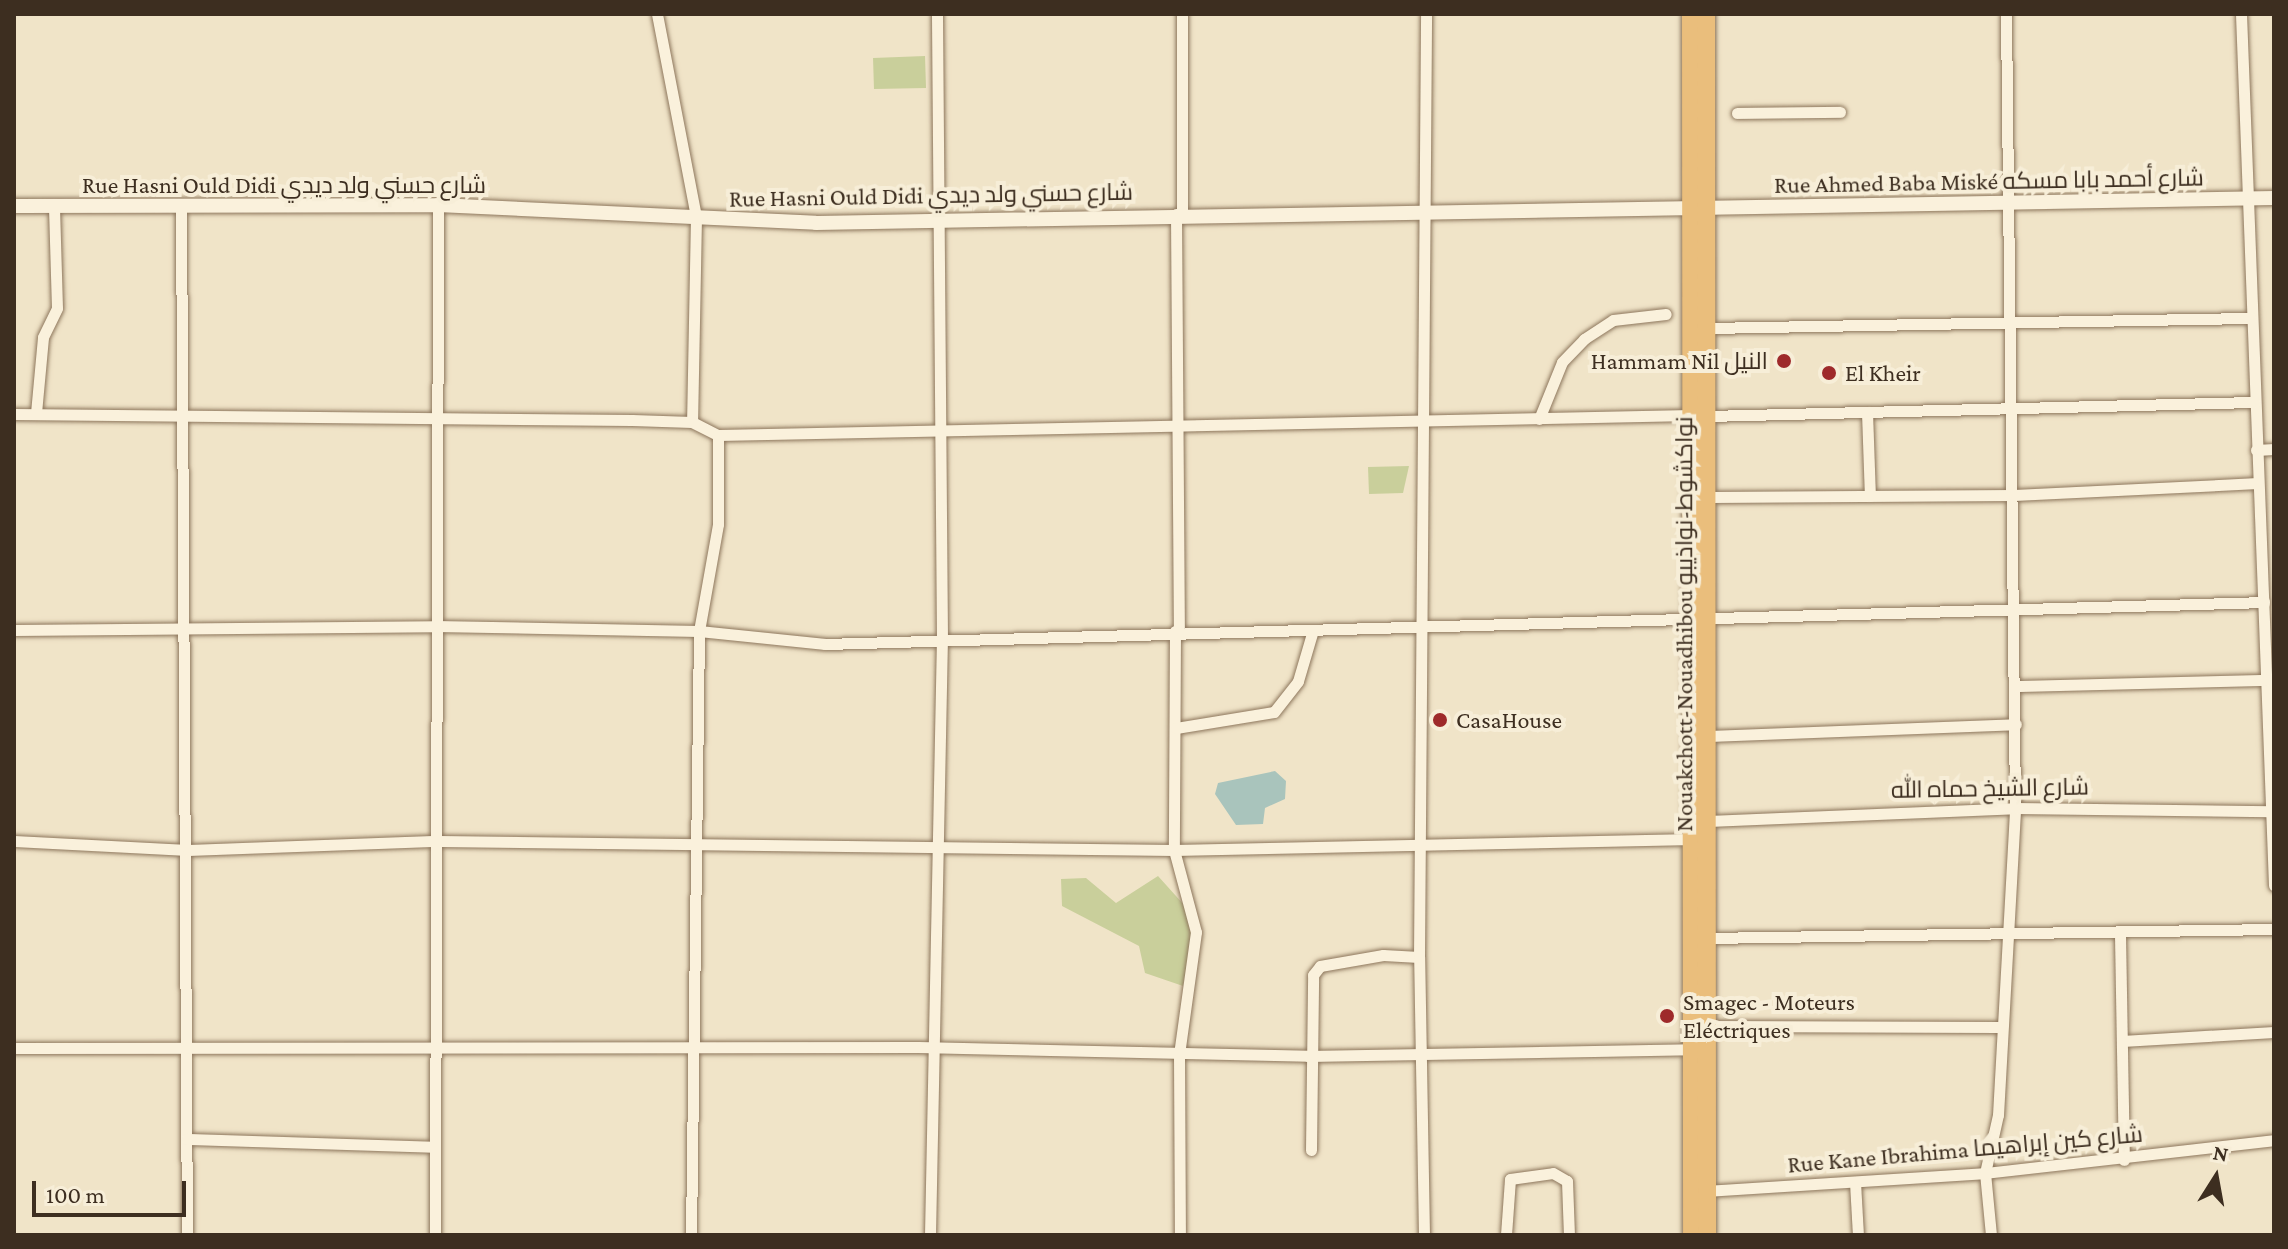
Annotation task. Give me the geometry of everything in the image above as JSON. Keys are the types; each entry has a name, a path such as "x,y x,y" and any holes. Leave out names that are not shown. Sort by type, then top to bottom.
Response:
{"highway":[{"name":"Nouakchott-Nouadhibou نواكشوط-نواذيبو","path":"1691,14 1698,209 1702,620 1708,736 1707,1235"},
{"name":"Nouakchott-Nouadhibou نواكشوط-نواذيبو","path":"1692,1235 1694,839 1710,497 1699,415 1708,328 1698,209 1706,14"}],"street":[{"path":"657,14 696,217 692,422"},
{"path":"930,1235 942,639 937,14"},
{"path":"1180,1235 1179,1055 1196,932 1174,850 1182,14"},
{"path":"1424,1235 1424,1052 1419,957 1426,630 1426,14"},
{"path":"1991,1235 1985,1173 1998,1115 1999,1027 2015,808 2014,495 2006,14"},
{"path":"2241,14 2256,450 2269,568 2264,602 2265,680 2274,885"},
{"path":"1737,113 1840,112"},
{"name":"Rue Ahmed Baba Miské شارع أحمد بابا مسكه","path":"1698,209 2274,198"},
{"path":"181,205 183,627 188,850 187,1235"},
{"path":"435,1235 439,841 435,626 443,418 438,205"},
{"name":"Rue Hasni Ould Didi شارع حسني ولد ديدي","path":"14,206 438,205 696,217 939,218 1426,209 1698,209"},
{"path":"36,413 43,337 57,308 54,206"},
{"path":"1539,419 1562,362 1584,339 1613,320 1666,314"},
{"path":"1708,328 2012,328 2251,318"},
{"path":"14,414 692,422 718,435 1426,423 2255,402"},
{"path":"1867,412 1870,496"},
{"path":"691,1235 693,1049 701,845 699,631 718,524 718,435"},
{"path":"2256,450 2274,449"},
{"path":"1710,497 2014,495 2258,483"},
{"path":"14,630 435,626 699,631 777,643 1177,630 1426,630 2264,602"},
{"path":"1176,728 1274,712 1298,681 1313,630"},
{"path":"2015,686 2265,680"},
{"path":"1708,736 2016,724"},
{"name":"شارع الشيخ حماه الله","path":"1708,821 2015,808 2270,811"},
{"path":"14,841 188,850 439,841 1174,850 1694,839"},
{"path":"1707,938 2006,938 2274,929"},
{"path":"2120,935 2124,1160"},
{"path":"1311,1150 1308,1056 1313,975 1320,966 1419,957"},
{"path":"1707,1026 1999,1027"},
{"path":"2122,1041 2274,1032"},
{"path":"14,1048 186,1044 693,1049 934,1047 1308,1056 1692,1049"},
{"path":"187,1139 435,1147"},
{"name":"Rue Kane Ibrahima شارع كين إبراهيما","path":"1707,1191 1985,1173 2124,1160 2274,1140"},
{"path":"1506,1235 1510,1179 1553,1173 1567,1181 1569,1235"},
{"path":"1855,1182 1858,1235"}],"green space":[{"path":"925,56 926,88 874,89 873,58"},
{"path":"1409,466 1403,493 1369,494 1368,467"},
{"path":"1158,876 1185,906 1193,934 1183,986 1145,973 1139,946 1062,906 1061,879 1086,878 1116,903"}],"water":[{"path":"1275,771 1286,781 1285,799 1265,808 1263,824 1236,825 1215,794 1218,783"}],"place":[{"name":"Hammam Nil النيل","path":"1784,361"},
{"name":"El Kheir","path":"1829,373"},
{"name":"CasaHouse","path":"1440,720"},
{"name":"Smagec - Moteurs Eléctriques","path":"1667,1016"}]}
